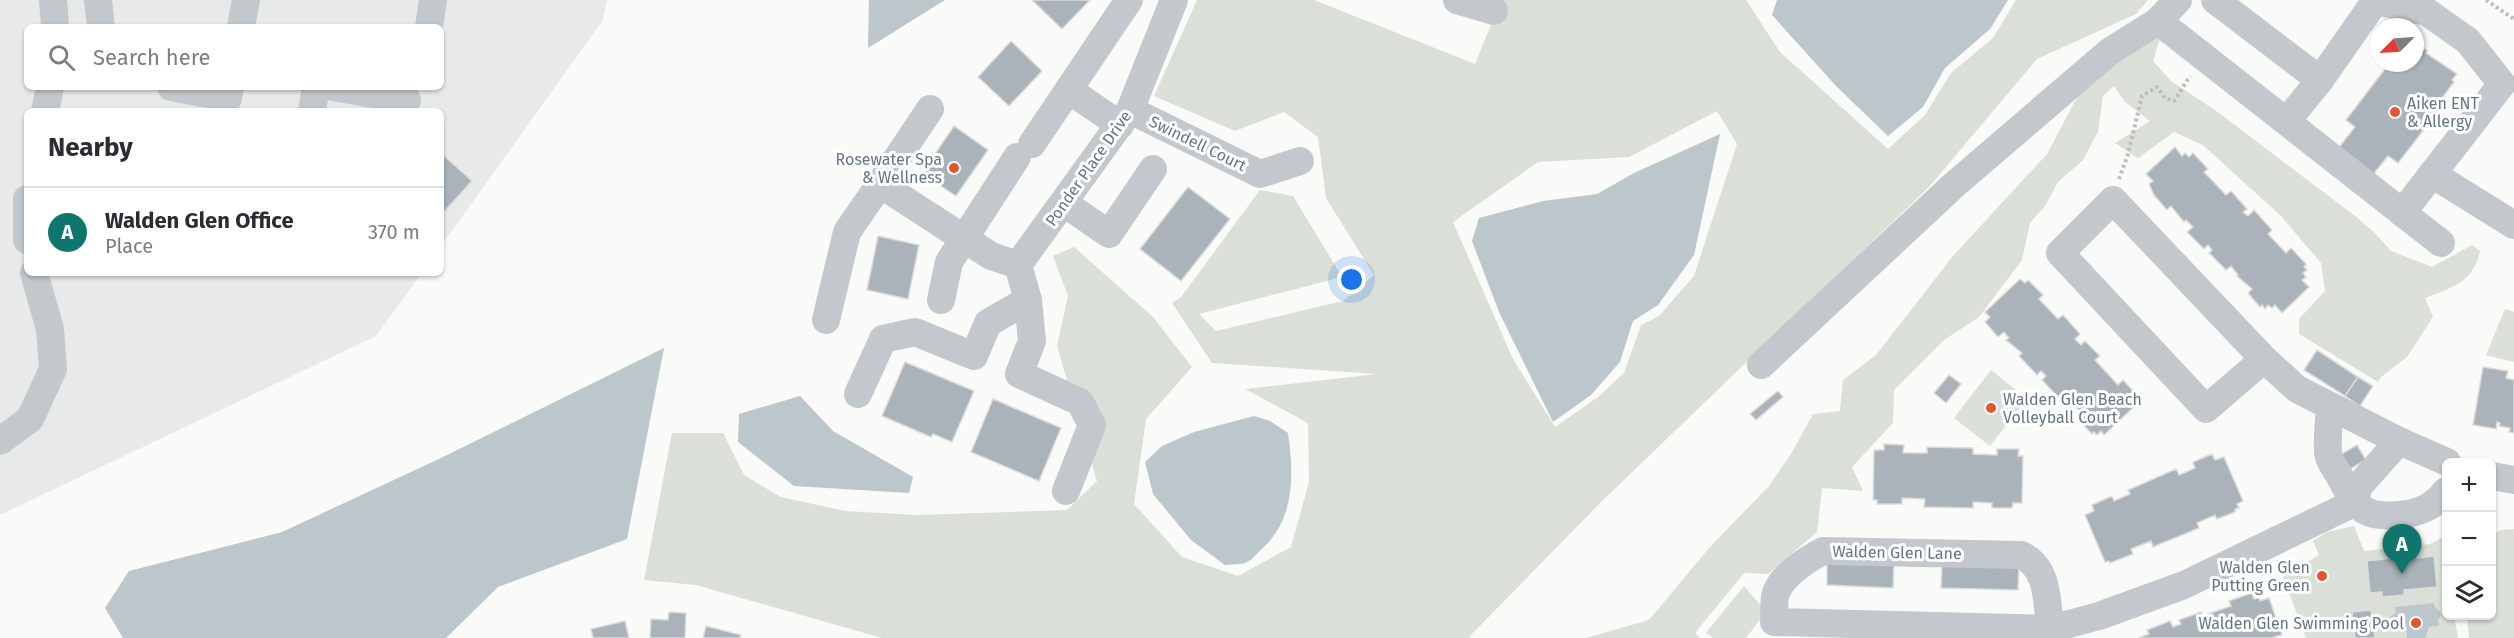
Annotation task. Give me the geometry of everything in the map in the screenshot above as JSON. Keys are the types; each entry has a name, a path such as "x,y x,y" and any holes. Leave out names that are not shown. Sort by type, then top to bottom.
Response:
{"street":[{"path":"53,0 55,24"},
{"path":"98,0 101,24"},
{"path":"242,24 246,0"},
{"path":"430,24 434,0"},
{"path":"941,300 949,262 963,238 1069,90 1129,0"},
{"name":"Ponder Place Drive","path":"1018,265 1125,118 1174,0"},
{"path":"1457,0 1494,11"},
{"path":"1761,365 1954,185 2109,52 2158,21 2178,0"},
{"path":"2215,0 2320,80"},
{"path":"2288,122 2376,0 2427,12 2468,41 2502,84 2402,213"},
{"path":"2158,21 2441,243"},
{"path":"46,108 49,90"},
{"path":"187,90 228,98 229,90"},
{"path":"312,108 316,90"},
{"path":"352,90 407,99"},
{"name":"Swindell Court","path":"1069,90 1125,118 1260,174 1300,161"},
{"path":"826,320 847,232 930,109"},
{"path":"1064,203 1109,234 1153,170"},
{"path":"2432,174 2514,225"},
{"path":"880,184 991,256 1018,265 1028,300 1032,341 1019,374 1080,402 1092,425 1066,491"},
{"path":"2264,359 2206,409 2060,253 2113,200 2264,359 2297,389 2399,441 2442,460"},
{"path":"0,441 30,419 52,369 50,329 35,276"},
{"path":"858,394 883,339 915,332 974,356 988,323 1028,300"},
{"path":"2330,406 2328,454 2354,503 2371,514 2384,516 2428,509 2442,497"},
{"path":"2354,503 2359,486 2399,441"},
{"path":"2496,477 2514,480"},
{"name":"Walden Glen Lane","path":"2037,632 2041,572 2021,555 1823,551 1808,559 1791,573 1776,592 1774,622 2037,632 2099,615 2184,585 2354,503"}],"path":[{"path":"2486,0 2514,19"},
{"path":"2113,200 2128,154 2142,96 2157,87 2165,98 2174,101 2204,57"}],"shaded area":[{"path":"0,0 607,0 603,20 444,242 444,108 24,108 24,276 420,276 376,336 0,515"},
{"path":"869,0 945,0 868,48"},
{"path":"1197,0 1314,0 1475,64 1501,0 1746,0 1780,52 1888,149 1925,115 1951,73 1993,38 2016,0 2148,0 2136,14 2037,59 1929,187 1601,502 1470,636 1471,638 882,638 696,585 644,580 672,433 723,433 744,475 781,497 845,511 917,515 1067,510 1097,481 1057,346 1068,296 1053,256 1074,247 1153,317 1192,367 1146,419 1134,504 1182,557 1238,576 1291,547 1309,482 1308,423 1245,389 1377,374 1212,363 1172,303 1181,297 1260,190 1293,196 1342,277 1199,314 1216,331 1343,301 1374,275 1326,198 1318,137 1284,112 1235,131 1154,96","holes":["1717,111 1737,144 1694,276 1659,316 1641,325 1624,373 1598,397 1555,427 1513,359 1453,222 1538,162 1629,157"]},
{"path":"1777,0 2008,0 1990,29 1945,68 1923,107 1888,136 1837,87 1772,15"},
{"path":"2150,33 2160,38 2153,61 2171,81 2215,110 2355,216 2391,251 2432,267 2472,245 2480,251 2477,262 2467,277 2453,287 2425,298 2433,317 2407,357 2381,377 2378,382 2299,334 2299,319 2325,291 2321,263 2281,216 2203,145 2174,132 2138,158 2115,143 2150,121 2125,102 2114,86 2103,96 2098,132 2083,160 2058,182 2045,206 2030,223 2022,260 1979,317 1944,340 1894,390 1893,423 1852,467 1863,491 1822,488 1817,532 1768,574 1744,573 1695,633 1700,638 1586,638 1649,620 1709,548 1769,486 1791,454 1813,414 1840,411 1843,380 1876,355 1953,256 2047,154 2074,103 2101,66"},
{"path":"1720,134 1694,255 1658,305 1633,321 1620,362 1591,395 1553,422 1499,312 1472,241 1479,218 1543,201 1597,194 1634,173"},
{"path":"2505,309 2514,312 2514,362 2486,355"},
{"path":"664,348 627,539 498,587 446,638 123,638 105,608 129,571 282,532 441,458"},
{"name":"Walden Glen Beach Volleyball Court","path":"1991,370 2027,399 1990,446 1954,418"},
{"path":"800,396 833,431 913,477 909,493 794,486 738,442 739,414"},
{"path":"1254,416 1270,421 1288,433 1291,464 1290,495 1281,523 1274,536 1263,548 1247,562 1225,565 1191,540 1153,494 1145,462 1162,446 1194,432"},
{"path":"2354,526 2364,551 2430,544 2442,538 2442,620 2455,620 2458,638 2306,638 2283,577 2319,555 2313,541 2327,532"},
{"path":"2514,529 2514,638 2469,638 2467,620 2496,620 2496,533"},
{"path":"1744,586 1766,612 1746,638 1713,638 1706,633"},
{"name":"Walden Glen Swimming Pool","path":"2434,603 2442,614 2438,620 2439,626 2429,627 2425,638 2407,638 2406,628 2395,631 2395,625 2389,618 2396,612 2395,607"}],"building":[{"path":"1032,0 1090,0 1062,29"},
{"path":"1011,41 1042,71 1009,106 978,77"},
{"name":"Aiken ENT & Allergy","path":"2424,48 2426,53 2457,74 2452,80 2454,82 2439,102 2443,105 2398,163 2388,156 2371,177 2337,150 2355,127 2346,120 2383,72 2424,72"},
{"path":"954,126 988,150 956,196 922,173"},
{"path":"2175,147 2182,156 2185,153 2189,157 2193,153 2208,169 2204,172 2226,195 2231,191 2247,209 2243,212 2248,216 2254,210 2272,230 2268,234 2286,253 2291,248 2306,264 2304,267 2307,270 2303,273 2306,277 2302,280 2309,287 2282,313 2275,305 2272,308 2268,305 2265,309 2262,305 2260,307 2248,293 2252,289 2237,276 2231,266 2226,270 2209,253 2212,250 2208,245 2204,249 2187,232 2193,227 2186,220 2184,222 2171,206 2167,210 2154,195 2149,184 2153,181 2146,174"},
{"path":"444,156 472,181 444,212"},
{"path":"1188,187 1230,219 1181,281 1140,249"},
{"path":"878,236 919,245 908,299 867,290"},
{"path":"2020,279 2025,283 2028,280 2043,295 2039,299 2058,319 2063,315 2080,334 2075,339 2081,345 2085,341 2100,356 2095,360 2118,385 2123,380 2137,395 2133,399 2137,404 2104,435 2101,431 2097,435 2094,432 2092,434 2078,419 2083,415 2076,407 2074,409 2068,403 2070,400 2063,392 2058,397 2042,380 2046,376 2041,371 2037,375 2019,356 2022,353 2006,340 2009,338 2004,332 1998,337 1985,322 1990,317 1985,312"},
{"path":"2317,350 2358,377 2345,396 2304,370"},
{"path":"905,362 974,391 952,442 933,434 931,437 882,416"},
{"path":"2483,367 2508,371 2506,378 2514,380 2514,433 2509,432 2510,428 2499,426 2500,423 2497,422 2496,429 2473,425"},
{"path":"1949,375 1961,384 1946,403 1934,393"},
{"path":"2358,377 2373,386 2360,406 2345,396"},
{"path":"1778,391 1783,397 1756,420 1750,414"},
{"path":"993,399 1061,428 1039,481 971,452"},
{"path":"1884,444 1904,445 1903,453 1927,453 1927,447 1973,448 1973,454 1997,455 1997,449 2019,449 2018,456 2023,456 2022,503 2013,503 2012,508 1992,508 1992,503 1973,502 1973,508 1924,507 1925,499 1902,498 1902,504 1877,504 1877,500 1873,500 1874,450 1884,450"},
{"path":"2357,445 2366,460 2348,470 2340,455"},
{"path":"2212,454 2215,460 2224,457 2243,501 2237,504 2239,508 2217,519 2215,515 2197,523 2199,528 2153,547 2151,541 2131,549 2133,554 2110,563 2105,562 2085,515 2094,511 2092,505 2112,496 2114,501 2130,494 2128,490 2176,469 2179,475 2195,468 2193,462"},
{"path":"2417,555 2417,558 2434,556 2437,587 2404,590 2404,595 2382,597 2382,592 2370,593 2367,561"},
{"path":"1827,562 1894,565 1893,588 1827,585"},
{"path":"1942,565 2019,567 2018,590 1941,588"},
{"path":"2252,593 2254,599 2259,598 2260,601 2269,598 2282,635 2271,638 2138,638 2149,634 2147,630 2170,621 2173,627 2181,624 2179,620 2201,612 2202,616 2231,606 2229,601"},
{"path":"2371,610 2375,638 2355,638 2352,612"},
{"path":"669,612 686,613 685,638 650,638 651,619 668,620"},
{"path":"625,621 629,638 593,638 591,629"},
{"path":"706,626 741,635 740,638 703,638"}],"place":[{"name":"Aiken ENT & Allergy","path":"2395,112"},
{"name":"Rosewater Spa & Wellness","path":"954,168"},
{"name":"Walden Glen Beach Volleyball Court","path":"1991,408"},
{"name":"Walden Glen Office","path":"2402,574"},
{"name":"Walden Glen Putting Green","path":"2322,576"},
{"name":"Walden Glen Swimming Pool","path":"2416,623"}]}
